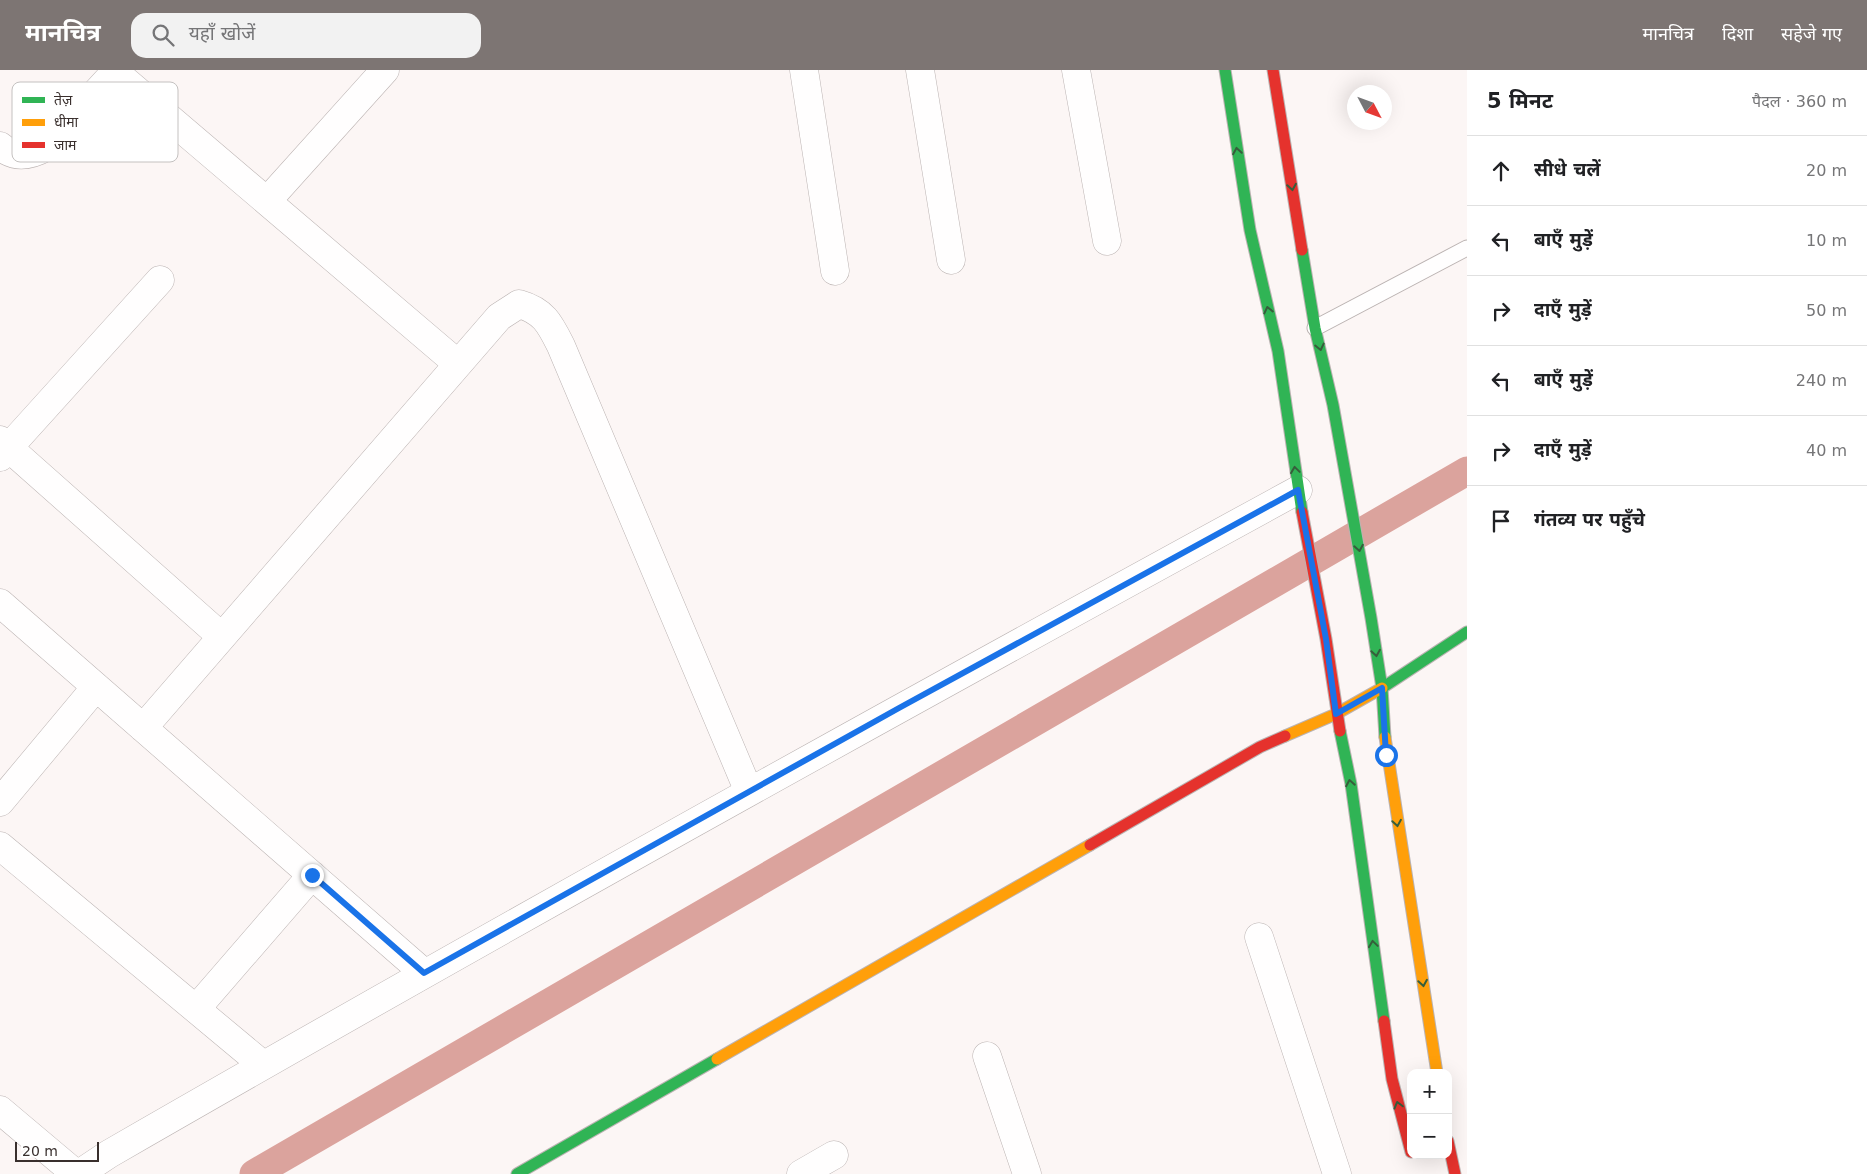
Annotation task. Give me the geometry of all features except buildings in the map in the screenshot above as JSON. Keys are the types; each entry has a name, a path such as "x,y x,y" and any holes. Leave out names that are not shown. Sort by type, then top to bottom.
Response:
{"main road":[{"path":"1225,70 1250,230 1278,351 1298,490 1326,639 1336,714 1350,784 1392,1079 1407,1138"},
{"path":"1273,70 1315,328 1351,500 1371,618 1382,688 1386,755 1436,1069"},
{"path":"517,1174 1260,747 1336,714 1382,688 1467,632"},
{"path":"1452,1159 1455,1174"}],"street":[{"path":"268,200 385,70"},
{"path":"804,70 835,272"},
{"path":"920,70 950,260"},
{"path":"1076,70 1107,241"},
{"path":"106,82 116,71 129,82"},
{"path":"178,124 458,364"},
{"path":"0,146 12,152"},
{"path":"160,280 3,448 222,637"},
{"path":"143,728 499,317 519,304 534,308 550,324 748,792"},
{"path":"0,1110 78,1174 109,1154 424,973 748,792 1298,490"},
{"path":"0,603 424,973"},
{"path":"0,802 96,686"},
{"path":"0,846 263,1065"},
{"path":"196,1009 312,875"},
{"path":"1259,937 1337,1174"},
{"path":"987,1056 1027,1174"},
{"path":"801,1174 834,1155"}],"lane":[{"path":"1315,328 1467,248"}],"waterway":[{"path":"254,1174 1467,471"}],"traffic: fast":[{"path":"1225,70 1250,230 1278,351 1302,512"},
{"path":"1302,250 1315,328 1333,405 1371,618 1382,688 1385,737"},
{"path":"1382,688 1467,632"},
{"path":"1340,731 1351,784 1384,1021"},
{"path":"517,1174 717,1059"}],"traffic: slow":[{"path":"1285,736 1336,714 1382,688"},
{"path":"1385,737 1436,1069"},
{"path":"717,1059 1090,845"}],"traffic: jam":[{"path":"1273,70 1302,250"},
{"path":"1302,512 1326,639 1340,731"},
{"path":"1090,845 1260,747 1285,736"},
{"path":"1384,1021 1392,1079 1407,1137"},
{"path":"1452,1159 1455,1174"}],"route":[{"path":"312,875 424,973 899,708 1298,490 1326,639 1336,714 1382,688 1386,755"}]}
